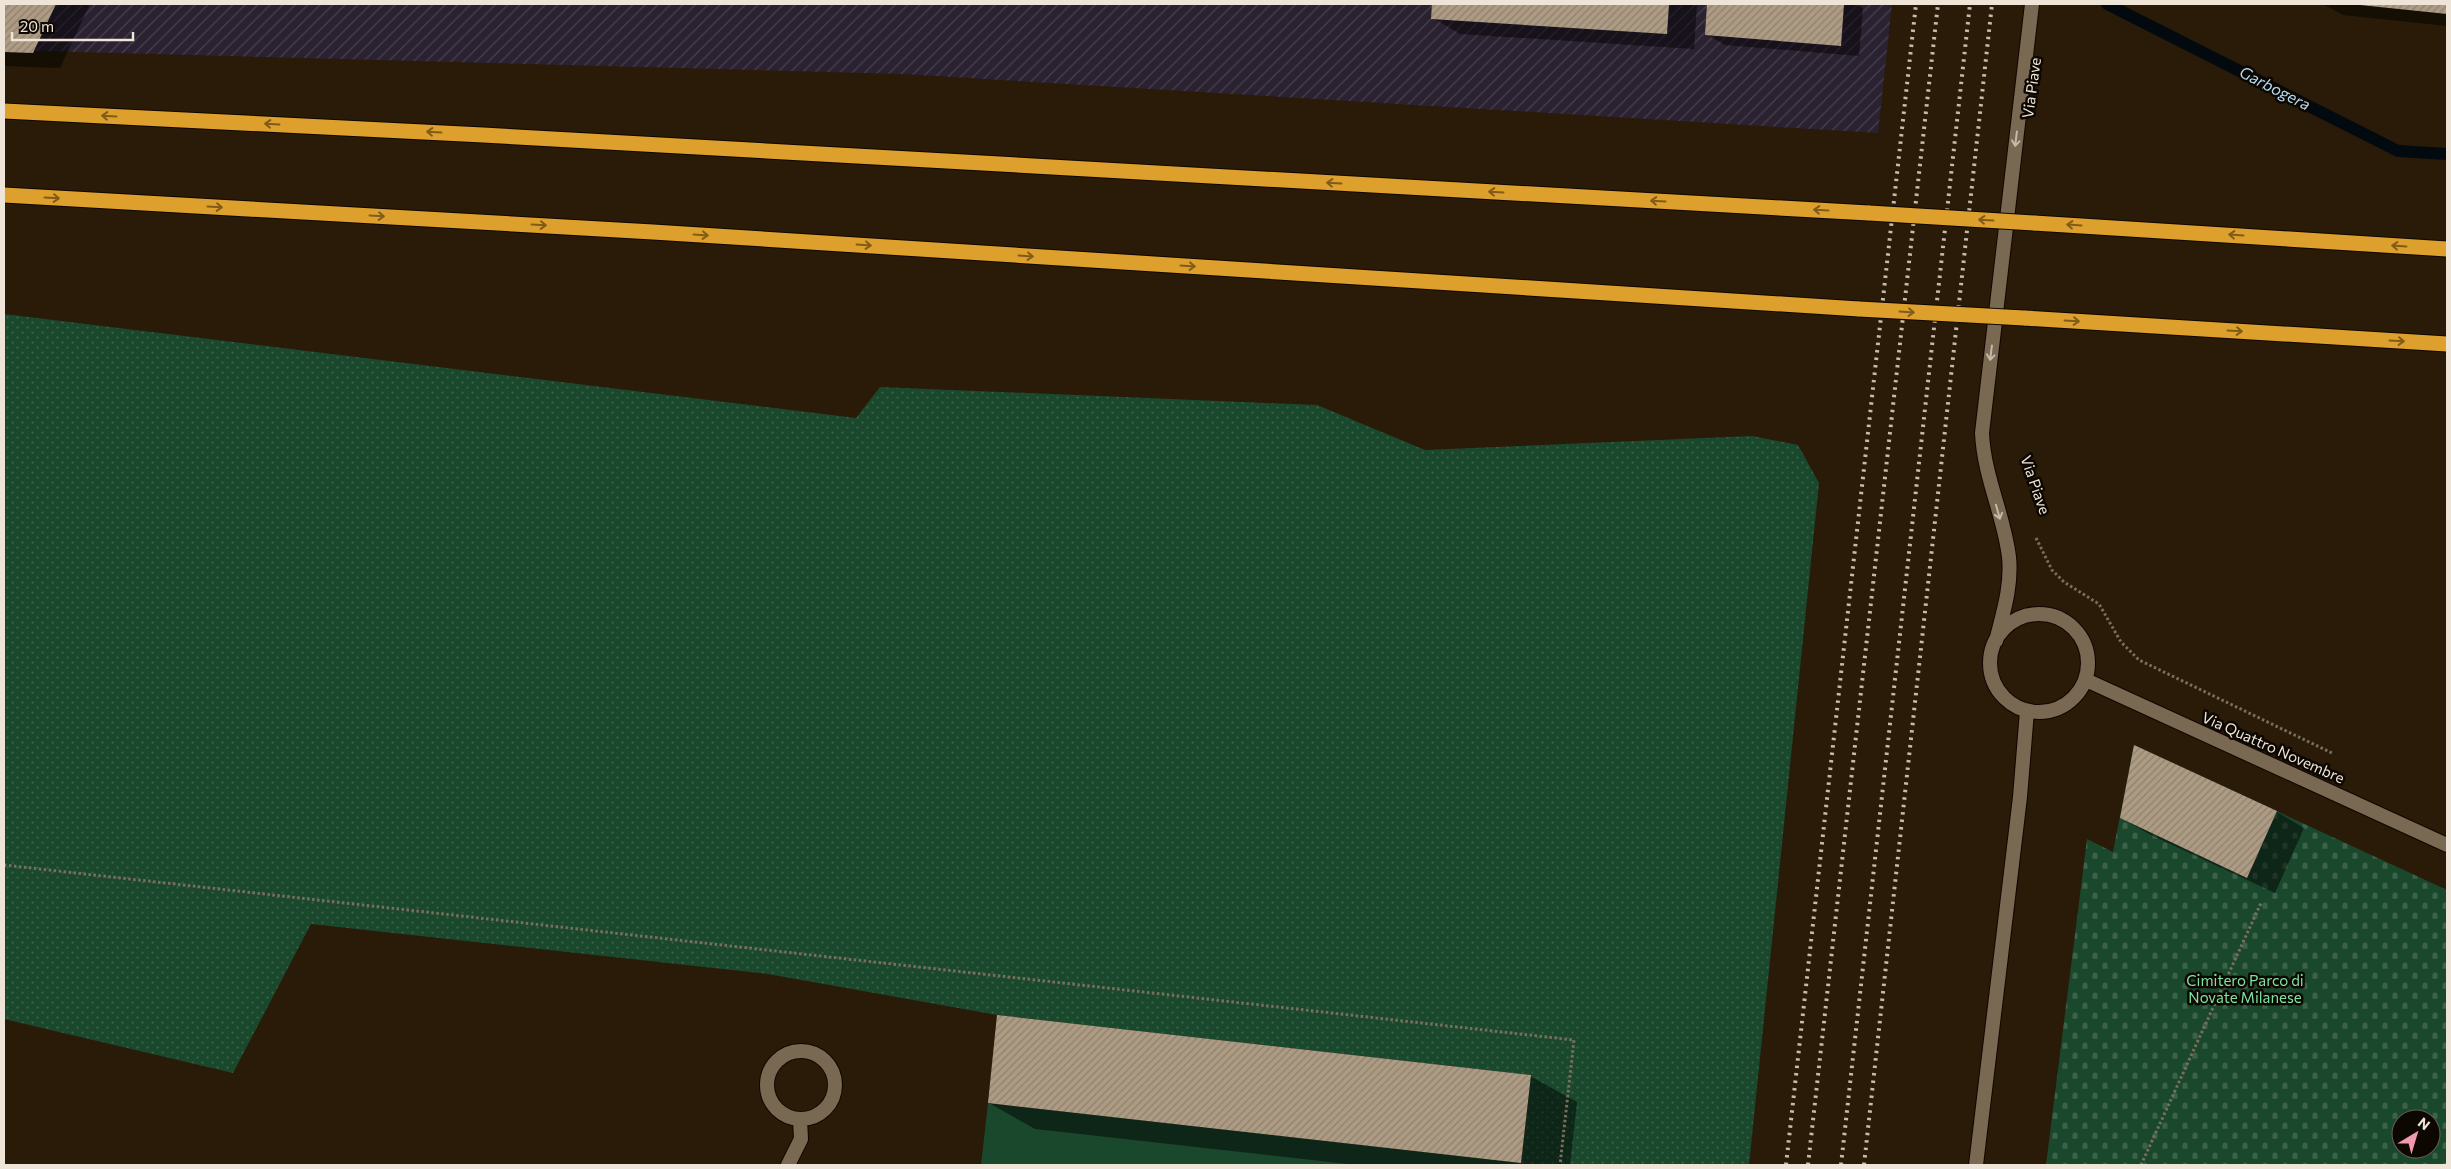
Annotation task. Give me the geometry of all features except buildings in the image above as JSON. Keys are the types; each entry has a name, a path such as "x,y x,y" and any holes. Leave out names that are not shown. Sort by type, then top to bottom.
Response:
{"highway":[{"path":"4,111 483,135 2034,222 2447,249"},
{"path":"4,195 643,231 2447,344"}],"street":[{"name":"Via Piave","path":"1996,640 2007,596 2009,558 2006,539 1986,472 1982,433 2032,4"},
{"path":"2034,614 2050,616 2066,622 2078,633 2086,648 2089,664 2086,680 2079,693 2068,703 2055,710 2027,711 2002,695 1994,683 1991,655 1996,640 2004,629 2018,619 2034,614"},
{"name":"Via Quattro Novembre","path":"2086,680 2447,845"},
{"path":"1976,1165 2020,797 2027,711"},
{"path":"797,1052 809,1052 819,1057 828,1066 833,1076 833,1097 824,1110 810,1118 800,1119 780,1112 768,1094 767,1083 770,1071 776,1062 786,1055 797,1052"},
{"path":"788,1165 801,1139 800,1119"}],"path":[{"name":"Via Piave","path":"2034,532 2052,570 2064,582 2099,604 2121,642 2139,660 2334,754"},
{"path":"4,865 1574,1040 1560,1165"},
{"path":"2141,1165 2261,903"}],"shaded area":[{"path":"4,4 1892,4 1878,133 902,74 4,50"}],"green space":[{"path":"4,314 856,418 880,387 1317,405 1425,450 1752,436 1798,445 1819,483 1749,1165 1521,1165 1531,1075 997,1015 768,974 311,924 233,1073 4,1019"},
{"name":"Cimitero Parco di Novate Milanese","path":"2134,745 2447,890 2447,1165 2046,1165 2087,839 2113,852"},
{"path":"988,1103 1521,1163 1521,1165 981,1165"}],"waterway":[{"name":"Garbogera","path":"2107,4 2398,151 2447,154"}],"railway":[{"path":"1786,1165 1916,4"},
{"path":"1808,1165 1938,4"},
{"path":"1841,1165 1970,4"},
{"path":"1864,1165 1992,4"}]}
